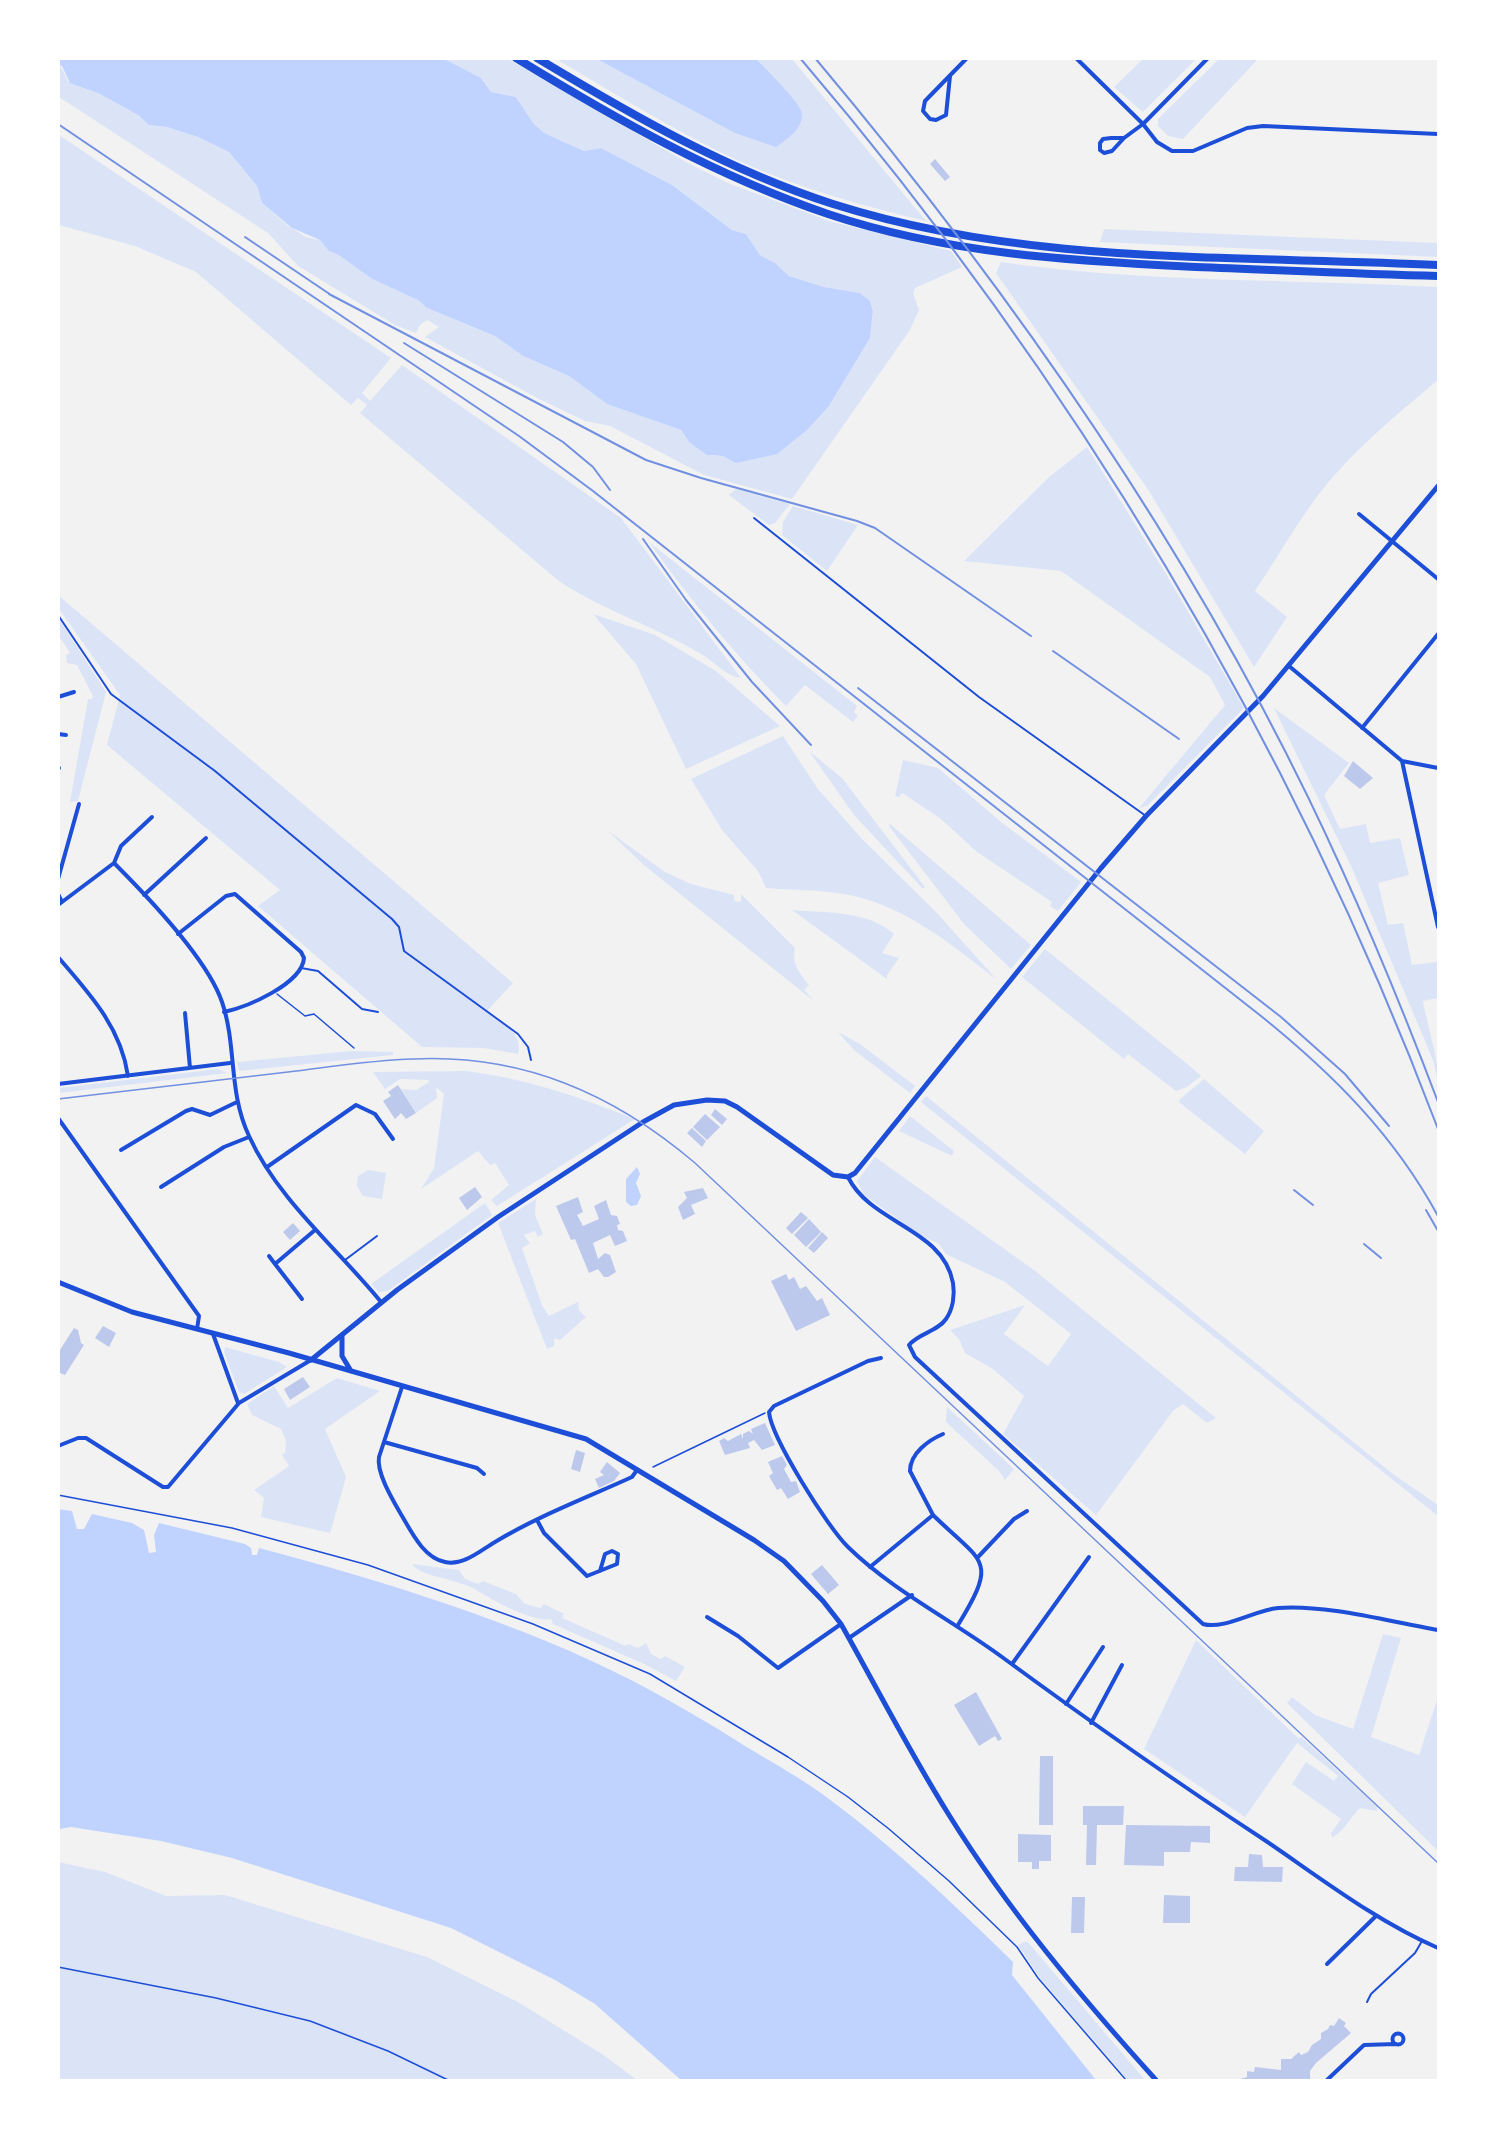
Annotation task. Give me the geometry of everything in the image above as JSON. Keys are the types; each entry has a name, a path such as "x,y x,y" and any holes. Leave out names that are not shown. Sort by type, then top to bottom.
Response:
{"highway":[{"path":"516,58 644,133 732,177 830,214 903,234 990,251 1099,262 1438,276"},
{"path":"537,58 648,123 736,167 807,195 906,224 1000,241 1099,251 1438,265"}],"street":[{"path":"950,76 946,115 936,120 930,119 923,111 925,101 967,58"},
{"path":"1076,58 1143,124 1157,142 1179,153 1193,151 1247,128 1263,126 1438,134"},
{"path":"1124,138 1103,139 1100,143 1100,150 1110,153 1124,138 1143,124 1208,58"},
{"path":"58,1446 78,1437 86,1438 163,1487 168,1486 238,1403 311,1360 381,1302 498,1217 643,1122 683,1102 717,1100 737,1107 825,1170 841,1178 855,1173 1101,868 1146,816 1217,745 1289,666 1438,486"},
{"path":"1359,514 1438,579"},
{"path":"1362,728 1438,634"},
{"path":"1289,666 1402,761 1438,768"},
{"path":"58,697 74,692"},
{"path":"58,734 66,735"},
{"path":"1402,761 1438,927"},
{"path":"58,879 79,804"},
{"path":"58,894 60,904 114,863 121,846 152,817"},
{"path":"144,895 206,838"},
{"path":"114,863 178,934 213,983 224,1012 237,1101 249,1137 267,1167 315,1230 345,1260 381,1302"},
{"path":"178,934 226,896 235,894 301,952 304,958 301,968 274,992 250,1004 224,1012"},
{"path":"58,957 108,1019 123,1054 128,1076"},
{"path":"185,1013 190,1068"},
{"path":"58,1084 231,1063"},
{"path":"121,1150 186,1111 192,1109 210,1115 237,1101"},
{"path":"267,1167 356,1105 375,1114 393,1139"},
{"path":"58,1118 199,1316 197,1329"},
{"path":"161,1187 224,1147 249,1137"},
{"path":"848,1177 860,1195 920,1237 948,1263 954,1291 947,1318 941,1325 909,1345 915,1358 1203,1624 1218,1626 1244,1615 1287,1608 1314,1609 1438,1630"},
{"path":"275,1264 315,1230"},
{"path":"269,1256 302,1299"},
{"path":"58,1282 132,1312 351,1371 586,1439 784,1561 824,1601 841,1624 949,1816 1004,1897 1065,1974 1156,2080"},
{"path":"213,1334 238,1403"},
{"path":"342,1335 342,1356 351,1371"},
{"path":"881,1358 868,1361 774,1406 769,1412 795,1467 824,1519 846,1546 870,1567 958,1626 1091,1723 1376,1916 1438,1948"},
{"path":"402,1387 384,1442 379,1467 401,1515 424,1551 444,1562 457,1563 537,1520 632,1477 638,1470"},
{"path":"944,1434 918,1452 910,1465 910,1471 933,1515 978,1557 982,1580 976,1596 958,1626"},
{"path":"384,1442 477,1468 484,1474"},
{"path":"978,1557 1014,1519 1027,1511"},
{"path":"870,1567 933,1515"},
{"path":"537,1520 544,1533 587,1576 600,1571 617,1564 618,1554 612,1551 605,1554 600,1571"},
{"path":"1012,1665 1089,1557"},
{"path":"849,1638 912,1595"},
{"path":"707,1617 738,1636 778,1668 841,1624"},
{"path":"1066,1704 1103,1647"},
{"path":"1091,1723 1122,1665"},
{"path":"1327,1964 1376,1916"},
{"path":"1327,2080 1364,2045 1396,2044"}],"lane":[{"path":"754,518 979,697 1146,816"},
{"path":"58,615 111,694 215,771 392,919 399,927 404,951 518,1034 528,1047 531,1060"},
{"path":"301,968 318,971 362,1009 378,1012"},
{"path":"345,1260 377,1236"},
{"path":"1367,2002 1371,1994 1414,1953 1422,1941"}],"path":[{"path":"274,992 304,1016 314,1014 354,1048"},
{"path":"653,1467 769,1412"},
{"path":"58,1495 232,1528 368,1565 533,1624 658,1678 788,1757 848,1797 949,1881 1017,1947 1038,1978 1126,2080"},
{"path":"58,1967 216,1998 310,2020 388,2051 448,2080"}],"shaded area":[{"path":"1144,58 1196,59 1143,112 1114,87"},
{"path":"1220,58 1258,59 1183,139 1168,136 1158,126 1158,119"},
{"path":"442,59 508,59 686,162 728,183 829,221 951,251 962,267 915,288 913,293 919,310 910,330 792,499 704,475 610,426 585,421 539,399 425,337 439,327 427,320 420,325 416,333 395,325 298,266 268,233 59,97 60,65 68,81 98,93 138,115 149,125 167,127 198,137 229,152 257,186 262,203 287,225 306,237 320,240 332,253 340,256 372,279 418,300 427,308 495,336 523,356 569,376 607,404 681,430 689,442 712,456 723,456 737,463 795,438 829,406 870,338 873,311 870,301 860,293 824,287 789,276 775,263 760,255 746,234 732,230 672,185 601,148 584,151 544,133 533,123 516,97 491,92 481,78"},
{"path":"556,59 792,59 926,221 831,196 739,161 669,125"},
{"path":"59,135 391,358 362,393 370,401 402,365 621,518 741,678 725,672 684,644 595,602 560,582 360,413 367,405 358,398 351,405 196,272 135,246 59,225"},
{"path":"1104,229 1438,243 1438,257 1100,242"},
{"path":"1001,262 1110,274 1438,287 1438,380 1372,437 1327,484 1255,591 1287,617 1254,667 1149,491 996,273"},
{"path":"1087,447 1166,574 1244,708 1147,806 1139,808 1225,705 1210,677 1061,571 964,561 1048,478"},
{"path":"736,489 790,504 775,523 769,525 729,495"},
{"path":"793,506 858,525 827,571 782,535 783,522"},
{"path":"649,542 857,706 854,712 858,716 853,722 805,685 786,706 714,627"},
{"path":"58,595 513,983 487,1011 505,1024 515,1035 518,1040 518,1054 484,1048 422,1047 258,906 280,890 107,745 120,695 59,609"},
{"path":"593,614 655,635 716,671 780,726 686,769 636,664"},
{"path":"59,619 106,692 78,801 70,802 88,699 92,699 93,696 77,665 67,663 66,655 70,653 59,639"},
{"path":"1274,708 1349,763 1324,795 1340,829 1366,824 1370,843 1400,838 1409,875 1378,883 1388,925 1403,923 1412,965 1437,962 1438,998 1423,1001 1435,1052 1438,1081 1433,1060 1351,866"},
{"path":"783,736 818,789 862,839 936,912 997,980 928,929 870,900 839,893 766,888 758,871 722,830 691,779"},
{"path":"809,751 842,778 925,887 923,889 854,815"},
{"path":"903,760 938,768 1001,822 1081,882 1058,911 1050,906 1052,902 977,852 941,819 902,793 899,797 895,796"},
{"path":"890,824 1031,945 1011,969 964,924 889,826"},
{"path":"607,830 665,872 691,884 734,895 734,901 741,902 741,894 795,948 795,963 809,985 804,990 815,1002 645,866"},
{"path":"792,910 846,914 883,926 894,934 882,953 899,958 887,975 887,979"},
{"path":"1045,949 1201,1076 1187,1087 1176,1091 1128,1054 1124,1059 1022,977"},
{"path":"838,1032 860,1044 915,1086 910,1093 854,1050"},
{"path":"352,1051 393,1052 393,1055 239,1071 237,1062"},
{"path":"218,1069 227,1073 59,1093 59,1088"},
{"path":"467,1071 512,1079 553,1090 635,1119 497,1206 491,1200 509,1185 495,1163 490,1165 478,1151 421,1189 434,1168 444,1094 436,1087 437,1098 416,1113 401,1089 416,1090 429,1082 428,1080 400,1079 385,1089 373,1072"},
{"path":"1204,1079 1264,1131 1245,1154 1180,1103 1179,1100"},
{"path":"926,1096 1393,1474 1438,1505 1438,1516 921,1102"},
{"path":"910,1116 954,1151 952,1156 899,1131"},
{"path":"875,1157 1034,1270 1216,1418 1207,1423 1183,1404 1173,1411 1096,1515 1003,1434 1024,1396 993,1369 965,1353 959,1339 950,1330 1025,1305 1004,1334 1048,1366 1071,1334 1005,1282 946,1254 939,1244 919,1234 864,1195 857,1181"},
{"path":"368,1170 386,1173 382,1199 363,1196 357,1186 358,1176"},
{"path":"536,1199 535,1215 543,1234 538,1237 535,1231 524,1235 530,1243 522,1248 542,1305 549,1316 578,1302 579,1310 586,1317 560,1340 554,1338 554,1346 547,1349 498,1223"},
{"path":"485,1203 492,1215 388,1291 379,1292 371,1284"},
{"path":"225,1347 279,1362 287,1367 244,1394 239,1392 224,1352"},
{"path":"337,1378 380,1391 325,1429 346,1477 330,1533 261,1517 264,1498 254,1490 289,1466 282,1455 285,1453 286,1441 281,1429 252,1415 247,1404 274,1386 288,1408"},
{"path":"947,1407 1014,1469 1005,1480 999,1471 946,1422"},
{"path":"412,1564 459,1570 465,1579 478,1584 483,1581 516,1594 525,1604 541,1608 544,1604 564,1614 562,1618 626,1646 628,1644 638,1648 646,1643 651,1653 649,1653 661,1659 665,1656 685,1667 676,1681 644,1664 553,1624 551,1619 522,1614 470,1587 427,1574"},
{"path":"1383,1634 1401,1638 1371,1737 1419,1755 1438,1697 1438,1851 1287,1703 1292,1697 1315,1715 1353,1729"},
{"path":"1196,1640 1299,1739 1301,1737 1377,1806 1377,1811 1360,1808 1344,1828 1332,1838 1331,1833 1341,1819 1292,1784 1306,1762 1334,1781 1338,1776 1297,1743 1245,1817 1144,1749"},
{"path":"58,1862 105,1872 166,1896 225,1895 427,1957 518,2002 605,2056 637,2080 59,2080"},
{"path":"1027,1941 1145,2080 1128,2080 1040,1978 1018,1945"}],"water":[{"path":"58,59 444,59 481,78 491,92 516,97 533,123 544,133 584,151 601,148 672,185 732,230 746,234 760,255 775,263 789,276 824,287 860,293 870,301 873,311 870,338 829,406 807,430 777,454 736,463 723,456 707,455 689,442 681,430 607,404 569,376 523,356 495,336 427,308 418,300 372,279 340,256 329,251 320,240 292,228 262,203 257,186 229,152 198,137 167,127 149,125 138,115 98,93 70,83"},
{"path":"597,59 756,59 796,102 802,119 793,134 776,147 735,133"},
{"path":"637,1167 640,1174 636,1183 641,1196 637,1205 631,1206 626,1202 626,1179"},
{"path":"58,1509 72,1511 77,1529 84,1529 92,1514 132,1523 144,1530 149,1553 156,1552 154,1535 159,1523 245,1544 251,1548 252,1555 257,1555 259,1548 402,1589 499,1622 546,1641 663,1697 812,1787 857,1820 903,1859 1013,1962 1012,1975 1096,2080 681,2080 595,2004 555,1980 451,1928 232,1858 161,1841 71,1827 59,1829"}],"building":[{"path":"935,159 950,177 945,181 930,164"},
{"path":"1353,761 1373,778 1360,789 1344,776"},
{"path":"398,1085 416,1113 406,1119 401,1113 395,1119 383,1101 391,1096 388,1092"},
{"path":"715,1109 727,1119 722,1125 711,1115"},
{"path":"705,1114 720,1127 707,1140 693,1127"},
{"path":"692,1128 706,1141 702,1147 687,1133"},
{"path":"475,1187 482,1197 467,1210 459,1198"},
{"path":"703,1188 708,1198 691,1205 695,1214 683,1220 678,1207 687,1198 684,1192"},
{"path":"578,1197 583,1212 577,1215 583,1226 599,1219 594,1206 606,1200 611,1215 617,1216 620,1224 617,1225 618,1230 623,1231 627,1241 615,1246 610,1235 593,1243 598,1259 605,1253 610,1255 616,1272 608,1277 604,1277 598,1269 589,1273 575,1239 571,1240 556,1206"},
{"path":"801,1212 808,1218 792,1234 786,1228"},
{"path":"809,1219 821,1232 806,1247 794,1235"},
{"path":"293,1223 300,1231 290,1240 283,1232"},
{"path":"822,1232 828,1238 814,1253 808,1248"},
{"path":"786,1274 789,1280 794,1277 800,1289 806,1286 817,1301 822,1298 830,1315 796,1331 771,1281"},
{"path":"103,1326 116,1333 109,1347 95,1338"},
{"path":"74,1328 78,1330 81,1343 84,1345 65,1375 58,1372 58,1353"},
{"path":"303,1377 310,1387 290,1400 284,1389"},
{"path":"765,1423 775,1445 762,1450 754,1440 748,1443 750,1448 725,1455 719,1441 724,1438 728,1441 741,1434 743,1439 743,1434 749,1431 753,1434 751,1429"},
{"path":"576,1450 585,1453 580,1472 571,1469"},
{"path":"782,1456 787,1465 784,1469 791,1482 796,1481 800,1492 788,1499 781,1488 777,1490 769,1476 773,1473 768,1462"},
{"path":"607,1462 620,1473 614,1481 599,1488 595,1479 604,1475 600,1472"},
{"path":"822,1565 839,1585 828,1594 811,1574"},
{"path":"976,1692 1002,1739 998,1741 995,1736 979,1746 954,1705"},
{"path":"1040,1756 1053,1756 1053,1825 1039,1825"},
{"path":"1083,1806 1124,1806 1123,1825 1097,1825 1096,1865 1086,1865 1087,1825 1083,1825"},
{"path":"1126,1825 1210,1826 1210,1843 1191,1842 1190,1852 1164,1852 1164,1866 1124,1865"},
{"path":"1018,1834 1051,1835 1051,1861 1039,1861 1039,1869 1032,1869 1032,1862 1018,1862"},
{"path":"1249,1854 1262,1855 1263,1867 1283,1867 1282,1882 1234,1881 1235,1867 1248,1867"},
{"path":"1164,1895 1190,1896 1190,1923 1163,1923"},
{"path":"1072,1897 1085,1897 1084,1933 1071,1933"},
{"path":"1339,2018 1346,2023 1344,2026 1351,2033 1316,2063 1310,2071 1310,2080 1237,2080 1247,2077 1247,2071 1254,2072 1255,2067 1281,2070 1281,2059 1291,2059 1299,2052 1301,2055 1308,2052 1312,2045 1321,2039 1321,2033 1330,2025 1334,2026"}],"tram line":[{"path":"58,1099 351,1064 414,1059 454,1059 492,1063 565,1083 599,1098 632,1117 695,1163 1438,1863"}],"railway":[{"path":"800,58 899,179 994,305 1082,434 1166,566 1243,702 1314,841 1379,984 1438,1129"},
{"path":"815,58 886,144 1021,321 1084,412 1203,601 1257,698 1326,834 1376,948 1438,1102"},
{"path":"58,124 519,436 593,491 1261,1016 1313,1060 1360,1107 1402,1159 1438,1216"},
{"path":"245,237 334,297"},
{"path":"329,294 646,460 875,528 1031,636"},
{"path":"404,343 563,442 593,467 610,490"},
{"path":"643,539 686,600 752,682 811,745"},
{"path":"1053,651 1179,739"},
{"path":"858,688 1281,1017 1345,1074 1389,1126"},
{"path":"1294,1190 1313,1205"},
{"path":"1426,1210 1438,1231"},
{"path":"1364,1244 1381,1258"}]}
